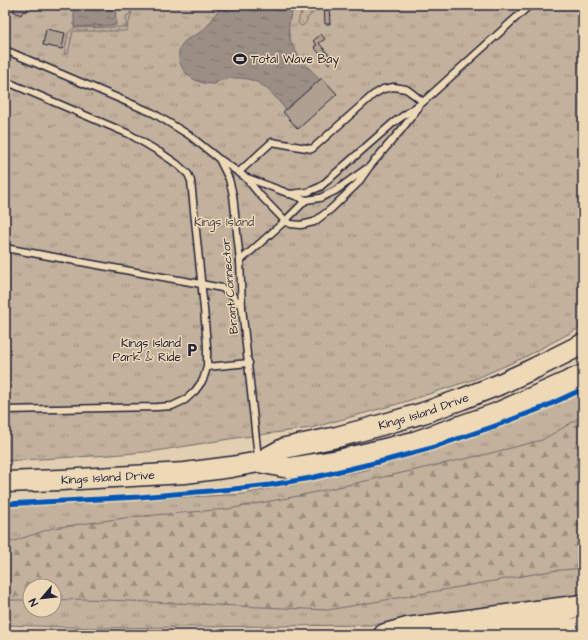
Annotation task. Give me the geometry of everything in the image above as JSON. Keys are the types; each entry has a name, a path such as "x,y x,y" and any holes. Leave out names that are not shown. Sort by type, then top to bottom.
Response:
{"highway":[{"path":"385,635 407,629 583,606"},
{"path":"464,635 583,629"}],"main road":[{"name":"Kings Island Drive","path":"5,482 185,472 231,467 259,462 285,448 366,429 455,401 504,382 583,344"},
{"name":"Kings Island Drive","path":"259,462 289,468 339,460 414,442 495,414 583,375"}],"lane":[{"path":"289,194 308,192 320,187 393,123 422,102 530,5"},
{"name":"Brant Connector","path":"5,50 153,114 189,135 219,159 229,179 233,195 240,261 242,307 259,462"},
{"path":"5,81 129,134 172,160 188,174 191,181 207,346 207,367 203,380 195,391 185,400 172,406 5,410"},
{"path":"239,172 272,142 312,149 373,95 383,88 394,87 406,89 422,102"},
{"path":"219,159 245,177 284,221 291,224 301,225 314,222 358,183 422,102"},
{"path":"245,177 306,200 320,198 335,191 370,166"},
{"path":"240,261 306,200"},
{"path":"5,248 222,288 232,294 242,307"},
{"path":"207,367 249,363"}],"green space":[{"name":"Kings Island","path":"5,5 583,5 583,326 523,358 475,379 401,403 311,428 156,451 5,461"},
{"path":"307,6 313,8 313,13 304,25 301,26 298,23 300,15 303,9"},
{"path":"130,12 132,12 126,31 73,31 68,54 64,54 68,33 74,28 127,27 126,16 129,15"},
{"path":"583,381 583,602 369,625 96,628 5,625 5,507 244,494 366,470 497,424"},
{"path":"583,416 583,568 551,571 328,610 84,599 62,600 62,578 22,578 22,600 5,600 5,544 53,528 131,517 228,509 298,496 487,454 542,440"}],"water":[{"path":"74,5 115,5 116,25 74,27"},
{"name":"Total Wave Bay","path":"222,5 295,5 290,17 290,38 298,55 320,80 286,110 271,92 253,81 232,78 216,82 216,84 209,84 197,81 188,75 180,64 179,50 183,43 206,27"}],"building":[{"path":"16,5 30,5 26,12 23,11 21,15 13,11"},
{"path":"324,5 329,5 330,24 325,24"},
{"path":"46,29 65,33 62,49 43,45"},
{"path":"321,34 325,39 319,43 333,60 329,64 314,47 317,45 313,41"},
{"path":"322,78 337,94 298,129 283,112"}],"cycle path":[{"path":"5,504 139,497 270,485 311,478 428,449 542,408 583,389"}],"place":[{"name":"Total Wave Bay","path":"240,59"},
{"name":"Kings Island Park & Ride","path":"192,350"}]}
